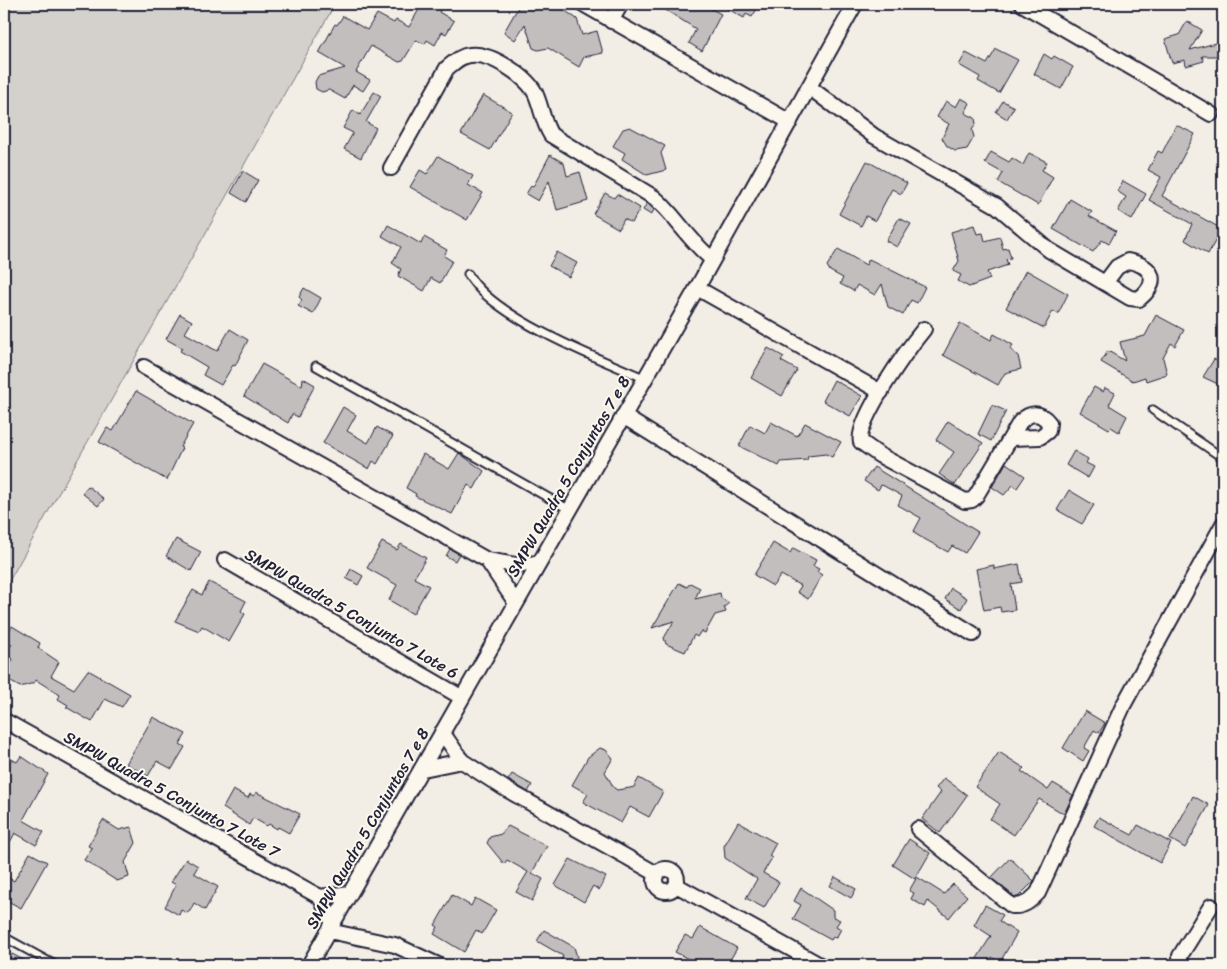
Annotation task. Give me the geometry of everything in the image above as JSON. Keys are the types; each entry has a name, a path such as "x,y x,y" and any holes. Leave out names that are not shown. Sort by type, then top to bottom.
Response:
{"street":[{"path":"583,4 790,122"},
{"path":"611,21 621,4"},
{"name":"SMPW Quadra 5 Conjuntos 7 e 8","path":"309,965 697,288 855,4"},
{"path":"1022,4 1211,114"},
{"path":"391,168 447,68 459,58 469,55 483,56 518,74 530,84 536,95 544,123 551,135 655,198 669,210 699,249 712,260"},
{"path":"809,88 874,136 997,206 1049,250 1105,283"},
{"path":"697,288 881,392"},
{"path":"924,329 894,370 881,392 859,435 861,442 966,501 972,500 976,496 1012,438"},
{"path":"144,367 487,560 516,565 539,563"},
{"path":"623,416 973,634"},
{"path":"918,829 1012,906 1020,906 1030,902 1038,893 1124,704 1223,524"},
{"name":"SMPW Quadra 5 Conjunto 7 Lote 6","path":"225,560 461,697"},
{"path":"487,560 516,603"},
{"name":"SMPW Quadra 5 Conjunto 7 Lote 7","path":"7,722 320,897"},
{"path":"442,732 462,761 504,788 657,874 664,870 672,871 677,877 676,885 820,965"},
{"path":"423,769 462,761"},
{"path":"350,893 320,897 331,927 395,945 438,965"},
{"path":"1182,965 1180,956 1211,906"}],"lane":[{"path":"468,274 474,284 485,295 555,339 644,378"},
{"path":"316,366 570,510"},
{"path":"1152,410 1223,458"},
{"path":"4,937 55,965"}],"shaded area":[{"path":"4,4 335,4 4,590"}],"building":[{"path":"422,4 433,4 441,8 439,12 454,21 446,34 442,32 435,45 427,40 425,44 416,40 403,61 399,62 371,46 356,72 370,80 363,91 353,85 345,99 329,90 322,92 316,89 315,82 318,76 345,68 319,53 335,24 337,25 343,16 367,30 377,14 394,23 396,20 409,27"},
{"path":"520,4 553,4 554,9 560,7 577,19 582,35 597,31 603,53 584,57 579,67 548,48 538,50 533,48 525,24 515,40 504,32"},
{"path":"656,4 702,4 721,14 702,51 689,43 696,29"},
{"path":"719,4 760,4 752,17 746,14 744,18"},
{"path":"1187,21 1202,30 1190,50 1223,41 1223,56 1202,56 1204,61 1186,66 1185,60 1172,63 1165,39 1179,35"},
{"path":"996,49 1018,60 999,93 978,81 980,77 959,65 966,53 987,64"},
{"path":"1044,54 1052,59 1054,56 1073,67 1061,89 1034,74"},
{"path":"374,92 381,96 366,122 376,128 361,158 344,149 353,133 343,128 353,110 360,115"},
{"path":"483,95 512,112 490,150 461,134"},
{"path":"961,98 970,103 965,113 975,118 976,124 972,130 974,137 967,149 955,151 947,146 942,138 949,124 937,117 946,101 956,107"},
{"path":"1003,101 1014,107 1007,119 996,112"},
{"path":"1176,125 1195,134 1162,196 1222,229 1208,254 1185,240 1192,224 1149,200 1161,177 1148,170 1158,151 1162,153"},
{"path":"630,127 665,146 661,153 666,170 647,175 622,159 625,153 613,146 623,129"},
{"path":"991,152 1009,162 1012,158 1023,165 1029,153 1047,162 1042,170 1053,177 1038,205 998,182 1003,173 985,163"},
{"path":"550,155 564,163 567,176 580,172 588,201 557,210 549,181 538,201 526,194 531,186 533,187"},
{"path":"438,156 473,176 468,185 483,193 467,220 410,187 420,170 427,174"},
{"path":"867,161 907,183 901,194 892,189 875,221 866,216 861,226 839,214"},
{"path":"243,171 258,180 246,202 231,193"},
{"path":"1123,181 1146,194 1132,220 1118,211 1126,197 1117,191"},
{"path":"605,193 614,198 617,194 640,208 632,223 624,219 619,229 593,214"},
{"path":"1070,199 1092,212 1089,216 1116,231 1109,244 1102,240 1093,252 1053,229"},
{"path":"647,203 654,210 651,215 643,210"},
{"path":"899,218 911,224 897,247 886,241"},
{"path":"388,225 421,244 424,237 447,250 444,256 452,261 440,283 431,278 424,291 398,276 401,269 392,263 401,247 382,236"},
{"path":"974,225 977,234 983,233 985,241 1000,237 1003,249 1008,248 1011,258 1006,259 1008,265 987,272 990,279 969,287 958,281 961,275 953,271 959,261 951,232"},
{"path":"838,249 866,265 869,259 925,287 917,303 911,300 903,315 888,307 882,284 875,295 857,285 854,291 840,284 843,278 830,271 827,266"},
{"path":"557,252 577,263 569,277 549,266"},
{"path":"1026,270 1068,294 1058,314 1053,311 1044,328 1006,308"},
{"path":"304,288 321,298 313,314 298,306 302,300 299,297"},
{"path":"180,314 192,321 185,333 217,351 230,329 248,340 235,366 233,365 221,385 203,375 207,367 180,351 182,348 166,339"},
{"path":"1156,315 1184,330 1175,346 1171,343 1163,358 1167,374 1146,381 1145,377 1133,381 1101,362 1108,351 1125,361 1120,342 1145,336"},
{"path":"960,323 991,340 994,334 1013,345 1010,349 1018,356 1021,369 1005,373 998,385 943,355"},
{"path":"768,348 784,357 781,361 797,370 782,396 751,378"},
{"path":"1214,359 1223,364 1223,380 1220,385 1203,377"},
{"path":"262,364 302,386 303,378 315,385 298,417 292,414 288,423 244,396"},
{"path":"834,380 862,396 850,416 823,401"},
{"path":"1094,387 1103,392 1105,388 1115,393 1109,405 1127,416 1119,432 1111,427 1109,429 1080,412"},
{"path":"136,391 193,424 180,447 182,448 167,480 99,442 107,428 113,431"},
{"path":"992,405 1006,411 991,441 978,434"},
{"path":"343,407 356,415 347,431 368,443 377,427 393,436 377,464 373,461 369,469 323,443"},
{"path":"948,421 983,443 955,485 939,474 954,452 936,440"},
{"path":"771,422 797,436 805,423 841,442 832,457 826,454 808,456 807,460 781,462 779,466 739,446 750,425 765,433"},
{"path":"1074,451 1088,459 1086,463 1094,467 1088,478 1066,465"},
{"path":"459,453 484,471 474,489 468,485 452,514 415,496 416,494 406,488 423,454 449,469"},
{"path":"1006,463 1025,476 1017,488 1013,485 1004,495 992,487"},
{"path":"874,467 978,532 965,553 952,546 948,552 917,535 914,531 921,518 898,505 902,496 881,485 878,490 864,481"},
{"path":"88,486 104,499 98,506 82,493"},
{"path":"1069,490 1094,505 1082,524 1057,510"},
{"path":"176,539 201,552 191,571 166,556"},
{"path":"382,542 397,550 401,544 426,558 414,578 429,586 413,614 389,600 397,585 367,568"},
{"path":"773,543 790,553 793,548 816,560 813,566 819,569 817,572 822,575 808,599 797,592 801,586 781,575 773,586 754,575"},
{"path":"450,549 459,554 455,561 446,556"},
{"path":"1019,564 1022,582 1011,584 1015,610 1001,612 1000,607 984,610 976,569 994,565 994,569"},
{"path":"351,569 363,576 358,585 346,578"},
{"path":"209,582 246,601 241,611 245,614 229,642 202,626 199,631 175,621 193,590 202,595"},
{"path":"679,583 687,587 690,583 700,588 695,599 720,593 721,598 729,603 724,607 726,612 715,615 705,633 701,631 697,637 694,635 685,652 666,644 664,638 674,621 652,628"},
{"path":"951,588 967,598 961,609 945,599"},
{"path":"12,626 40,643 38,648 59,662 51,676 74,689 88,670 130,694 122,707 105,699 92,722 66,707 68,705 58,699 60,695 36,680 34,683 20,687 4,678 13,659 5,655 12,644 4,639"},
{"path":"1085,711 1105,723 1099,733 1094,730 1084,748 1089,751 1083,761 1063,748"},
{"path":"153,717 186,734 180,744 185,747 172,769 157,761 148,776 126,764"},
{"path":"600,748 606,750 613,758 605,772 614,788 617,790 634,787 639,778 663,792 649,817 630,807 621,823 583,802 588,794 572,785 588,757"},
{"path":"999,752 1024,768 1021,771 1048,790 1053,783 1073,795 1064,814 1039,799 1014,835 990,819 1000,804 975,787"},
{"path":"4,755 17,762 21,756 48,774 23,820 44,832 36,845 15,833 4,853"},
{"path":"512,774 532,785 528,792 508,780"},
{"path":"944,778 967,795 940,833 922,819 941,792 936,788"},
{"path":"233,790 248,798 250,794 254,796 256,792 300,814 289,833 269,824 267,826 253,818 249,825 223,808"},
{"path":"1193,796 1209,805 1185,848 1170,839"},
{"path":"1099,817 1132,835 1138,825 1171,843 1160,863 1094,826"},
{"path":"103,820 119,830 131,827 136,843 125,862 129,877 117,881 84,860 92,848 88,846"},
{"path":"738,822 776,843 769,856 772,858 763,873 779,882 764,908 746,898 757,879 725,858 724,846"},
{"path":"508,826 547,846 532,873 543,879 532,901 516,892 528,872 507,860 504,864 487,843 490,837 501,834"},
{"path":"909,839 930,853 915,879 893,865"},
{"path":"30,853 47,862 21,908 4,899 4,875 14,881"},
{"path":"1010,858 1034,881 1018,897 1015,897 991,878"},
{"path":"186,859 198,866 194,873 218,887 205,910 194,903 190,911 187,913 181,910 179,915 165,907 176,885 171,882"},
{"path":"570,859 606,877 599,890 593,886 584,902 555,885"},
{"path":"835,877 856,889 851,898 830,886"},
{"path":"917,877 944,894 953,884 967,896 949,918 928,901 925,907 911,899 914,893 909,891"},
{"path":"801,888 833,910 833,917 840,920 836,926 841,929 836,938 833,937 831,940 793,919 801,905 794,901"},
{"path":"452,895 471,906 475,898 496,910 482,934 476,930 464,952 434,934 438,927 435,925"},
{"path":"985,905 1003,915 999,921 1017,933 1000,962 992,957 987,965 973,965 991,936 974,925"},
{"path":"700,927 737,948 727,965 700,965 675,952 685,935 693,939"},
{"path":"544,930 574,947 577,957 573,965 558,965 563,956 537,941"},
{"path":"12,954 33,965 6,965"}]}
